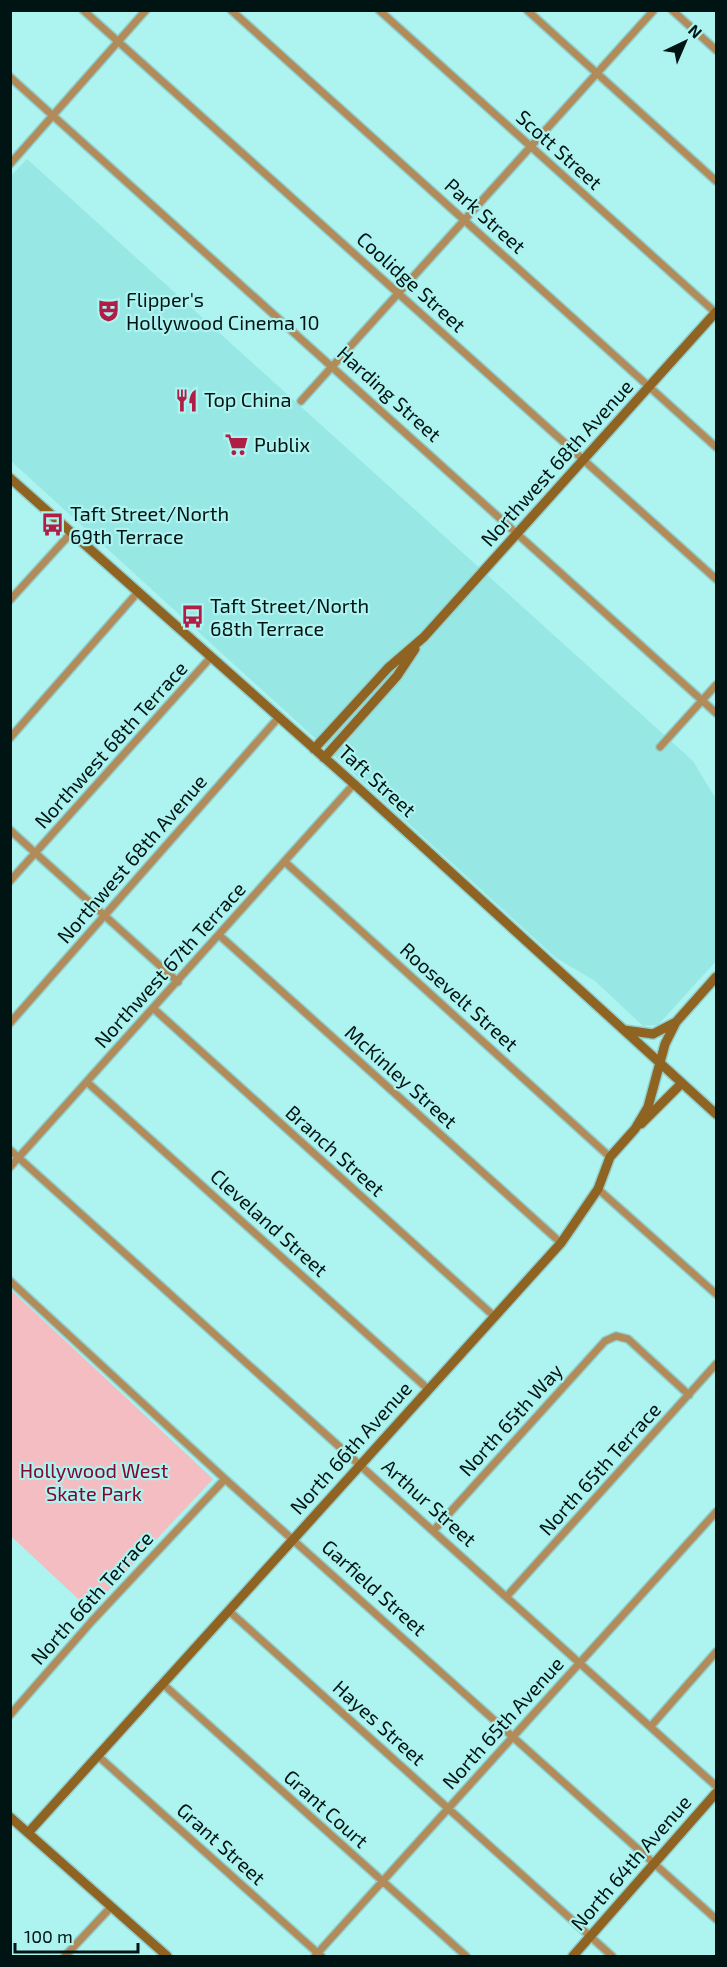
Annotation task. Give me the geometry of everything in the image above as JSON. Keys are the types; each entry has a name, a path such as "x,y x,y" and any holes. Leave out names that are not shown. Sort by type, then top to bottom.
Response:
{"street":[{"name":"Coolidge Street","path":"83,10 717,579"},
{"path":"10,164 146,10"},
{"name":"Park Street","path":"231,10 717,447"},
{"name":"Scott Street","path":"379,10 716,313"},
{"path":"527,10 717,181"},
{"path":"301,401 654,10"},
{"path":"672,10 717,50"},
{"name":"Harding Street","path":"10,77 717,712"},
{"name":"Northwest 68th Avenue","path":"314,749 388,668 424,637 716,313"},
{"name":"Taft Street","path":"10,478 354,784 717,1114"},
{"path":"10,600 72,532"},
{"path":"10,738 138,592"},
{"name":"Northwest 68th Avenue","path":"324,758 397,676 424,637"},
{"name":"Northwest 68th Terrace","path":"10,881 211,657"},
{"path":"660,747 717,685"},
{"name":"Northwest 68th Avenue","path":"10,1023 106,917 279,717"},
{"name":"Northwest 67th Terrace","path":"10,1167 354,784"},
{"path":"10,830 178,982"},
{"name":"Roosevelt Street","path":"285,862 610,1157"},
{"name":"McKinley Street","path":"219,935 561,1243"},
{"path":"622,1029 653,1034 676,1022 717,977"},
{"name":"Branch Street","path":"154,1009 495,1317"},
{"name":"North 66th Avenue","path":"28,1833 561,1243 598,1189 610,1157 634,1129 648,1107 659,1062 676,1022"},
{"name":"Cleveland Street","path":"87,1083 428,1389"},
{"path":"634,1129 657,1111 682,1083"},
{"name":"Arthur Street","path":"10,1150 508,1595 717,1786"},
{"path":"598,1189 717,1294"},
{"name":"Garfield Street","path":"10,1281 225,1479 717,1919"},
{"name":"North 65th Way","path":"434,1530 605,1341 616,1336 628,1339 689,1395"},
{"name":"North 65th Terrace","path":"508,1595 717,1364"},
{"name":"North 66th Terrace","path":"10,1715 92,1621 225,1479"},
{"name":"North 65th Avenue","path":"318,1955 382,1881 717,1512"},
{"name":"Hayes Street","path":"229,1611 612,1956"},
{"path":"651,1726 717,1652"},
{"name":"Grant Court","path":"164,1685 466,1956"},
{"name":"Grant Street","path":"98,1756 318,1955"},
{"name":"North 64th Avenue","path":"573,1956 717,1793"},
{"path":"10,1817 167,1956"},
{"path":"65,1956 111,1907"}],"shaded area":[{"path":"27,159 693,761 716,799 716,961 658,1025 643,1026 595,981 556,958 11,461 10,177"}],"green space":[{"name":"Hollywood West Skate Park","path":"11,1290 213,1479 90,1610 11,1536"}],"place":[{"name":"Flipper's Hollywood Cinema 10","path":"108,311"},
{"name":"Top China","path":"186,400"},
{"name":"Publix","path":"236,445"},
{"name":"Taft Street/North 69th Terrace","path":"52,525"},
{"name":"Taft Street/North 68th Terrace","path":"192,617"}]}
